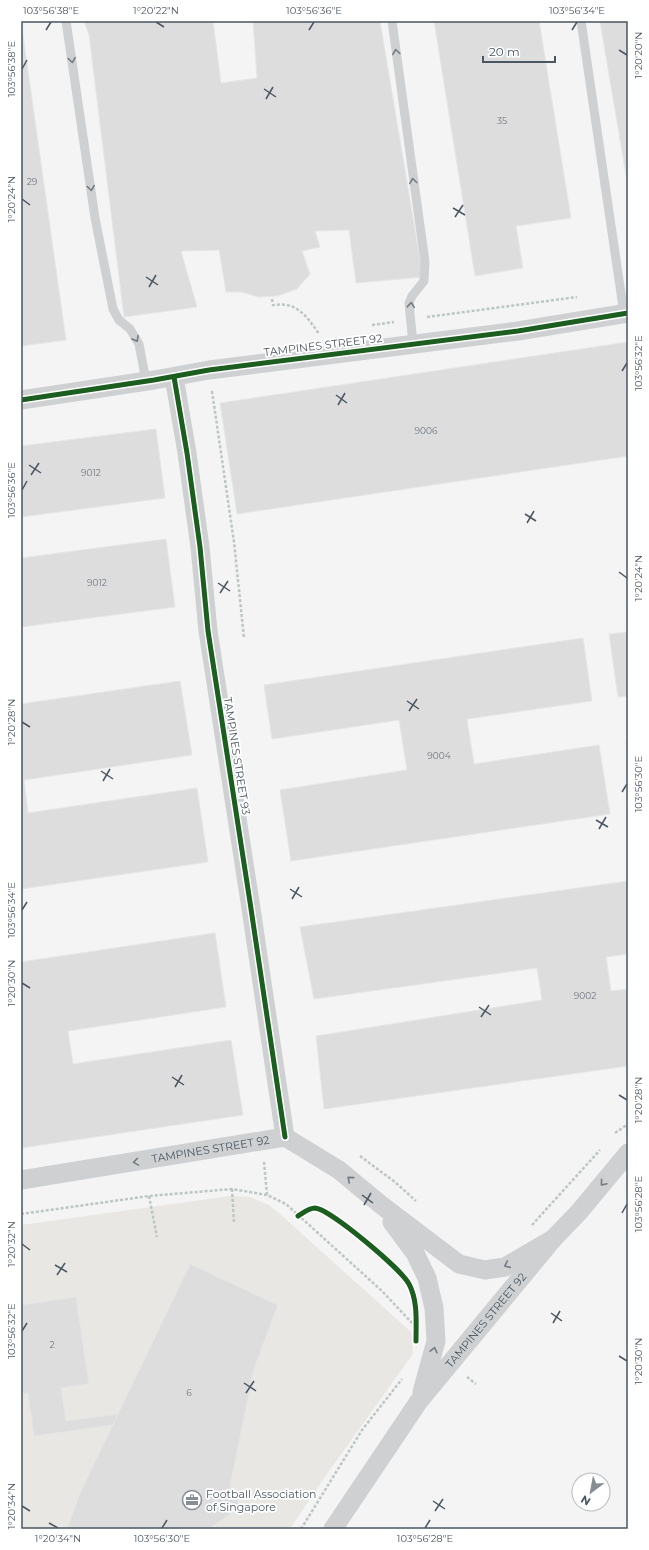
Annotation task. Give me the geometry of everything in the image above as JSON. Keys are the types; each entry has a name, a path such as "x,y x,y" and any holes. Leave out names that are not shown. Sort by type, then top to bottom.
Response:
{"street":[{"name":"TAMPINES STREET 92","path":"21,400 174,377 209,370 518,331 626,313"},
{"name":"TAMPINES STREET 93","path":"174,377 187,453 200,547 208,631 285,1138"},
{"name":"TAMPINES STREET 92","path":"21,1180 285,1138 339,1170 380,1204 459,1264 485,1270 505,1267 553,1239"},
{"name":"TAMPINES STREET 92","path":"333,1529 419,1401 553,1239 579,1212 628,1153"},
{"name":"TAMPINES STREET 92","path":"380,1204 415,1253 428,1278 434,1308 436,1341 419,1401"}],"lane":[{"path":"66,21 95,218 113,309 119,320 130,329 139,344 146,381"},
{"path":"392,21 425,262 424,281 412,296 409,303 413,344"},
{"path":"581,21 626,313"}],"path":[{"path":"272,299 273,305 287,305 299,311 309,319 319,334"},
{"path":"212,390 234,542 244,638"},
{"path":"613,1135 628,1124"},
{"path":"262,1141 267,1195"},
{"path":"529,1228 603,1147"},
{"path":"232,1189 234,1223"},
{"path":"21,1214 149,1196 232,1189 267,1195 286,1204 382,1291 412,1322 415,1328"},
{"path":"149,1196 157,1237"},
{"path":"298,1216 305,1212"},
{"path":"415,1328 416,1320"},
{"path":"301,1529 362,1430 405,1375"}],"shaded area":[{"path":"230,1196 250,1197 269,1205 281,1215 411,1332 413,1354 327,1474 290,1529 21,1529 21,1225"}],"building":[{"path":"21,21 66,340 21,346"},
{"path":"84,21 213,21 221,83 257,78 253,21 380,21 423,277 356,283 349,230 315,231 320,247 302,251 310,274 297,289 277,296 258,297 242,292 226,292 219,250 181,251 197,307 124,317 89,35"},
{"path":"434,21 539,21 571,218 516,226 523,268 475,276"},
{"path":"600,21 628,21 628,187"},
{"path":"628,342 628,456 237,514 220,403"},
{"path":"156,429 165,498 21,517 21,446"},
{"path":"166,539 175,607 21,627 21,558"},
{"path":"628,632 628,696 618,697 609,634"},
{"path":"583,638 592,701 467,719 474,764 599,745 610,814 291,861 280,790 407,770 399,720 272,739 264,685"},
{"path":"180,681 192,755 24,780 28,813 197,788 208,862 21,889 21,704"},
{"path":"626,742 628,742 628,759"},
{"path":"628,881 628,954 606,957 611,991 628,989 628,1066 324,1109 316,1036 542,1000 537,968 314,999 300,927"},
{"path":"215,933 226,1007 68,1031 73,1064 231,1040 243,1115 21,1148 21,962"},
{"path":"190,1264 278,1305 254,1369 230,1486 241,1507 209,1529 67,1529 79,1495"},
{"path":"76,1297 89,1384 61,1388 66,1421 118,1414 113,1425 34,1436 28,1393 21,1394 21,1305"}],"cycle path":[{"path":"21,400 154,380 209,370 518,331 628,313"},
{"path":"174,377 187,453 200,547 208,631 285,1137"},
{"path":"298,1216 313,1208 323,1211 335,1218 365,1241 403,1276 409,1284 414,1297 416,1312 416,1341"}],"place":[{"name":"Football Association of Singapore","path":"192,1500"}]}
